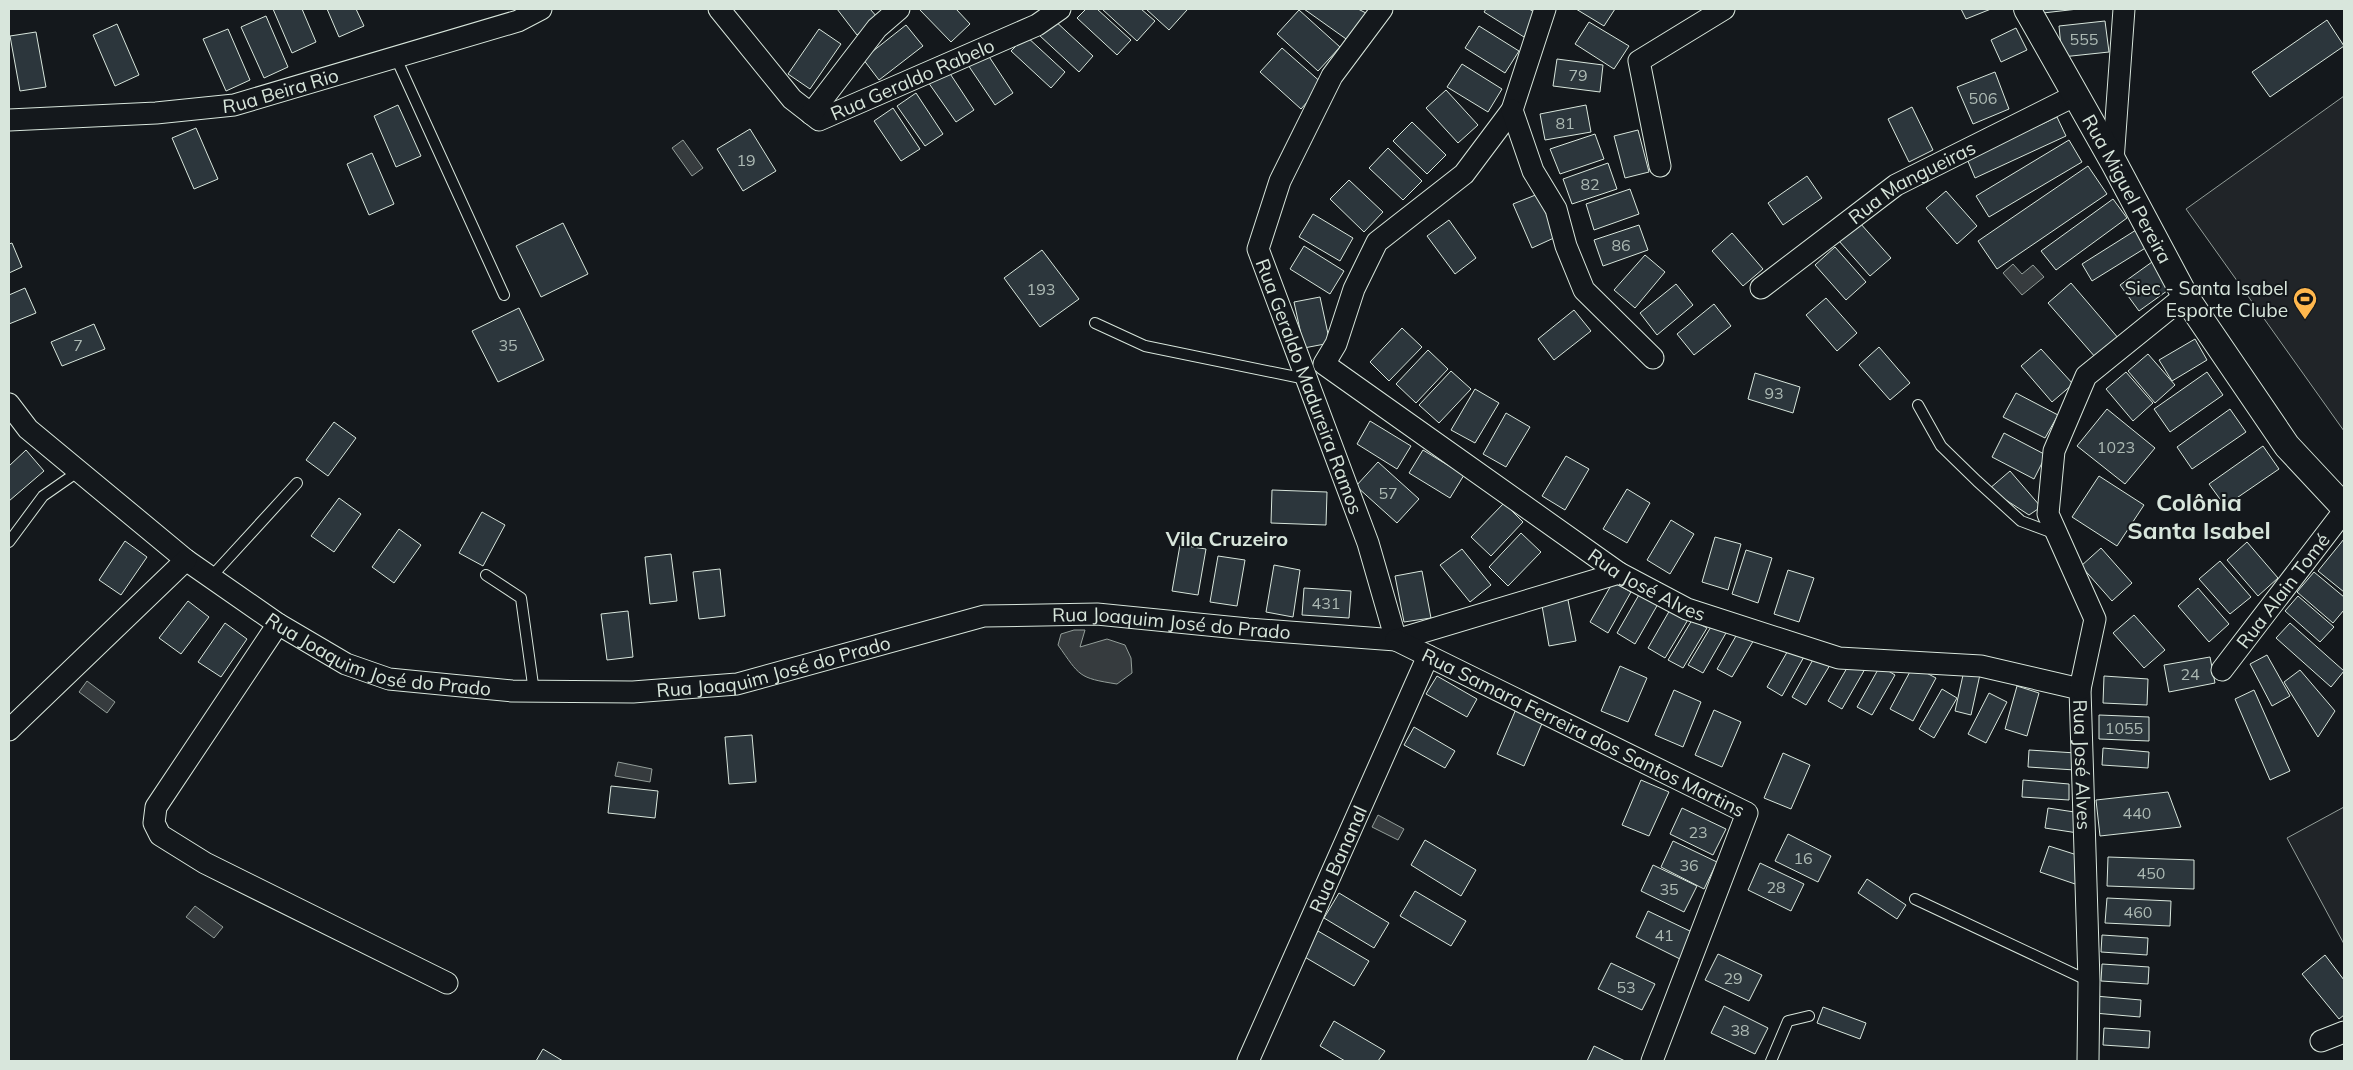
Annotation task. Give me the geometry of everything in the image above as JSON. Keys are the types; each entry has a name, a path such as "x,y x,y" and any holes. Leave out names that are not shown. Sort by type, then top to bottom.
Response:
{"street":[{"name":"Rua Beira Rio","path":"9,120 156,113 234,105 518,20 541,9"},
{"name":"Rua Geraldo Rabelo","path":"719,9 792,98 819,120 1037,25 1060,9"},
{"path":"812,114 877,28 899,9"},
{"name":"Rua Geraldo Madureira Ramos","path":"1382,9 1332,76 1280,181 1258,249 1368,543 1396,640"},
{"path":"1302,369 1324,364 1336,344 1354,289 1377,242 1464,174 1512,110 1545,9"},
{"path":"1660,166 1639,61 1724,9"},
{"name":"Rua Miguel Pereira","path":"2027,9 2113,161 2185,296 2287,446 2344,507"},
{"path":"2113,161 2124,9"},
{"name":"Rua Mangueiras","path":"1761,288 1896,185 2076,95"},
{"path":"1512,110 1533,170 1556,209 1566,246 1584,290 1653,358"},
{"path":"2080,690 2095,618 2048,514 2054,451 2086,376 2185,296"},
{"name":"Rua José Alves","path":"1324,364 1618,573 1687,610 1839,658 1981,666 2080,690 2089,981 2088,1061"},
{"name":"Rua Joaquim José do Prado","path":"9,404 28,429 186,560 278,624 346,664 389,679 534,692 633,692 737,684 984,616 1097,614 1257,630 1396,640 1618,573"},
{"name":"Rua Alain Tomé","path":"2222,670 2344,511"},
{"path":"9,730 186,560"},
{"path":"278,624 156,807 154,823 160,835 205,863 447,983"},
{"name":"Rua Samara Ferreira dos Santos Martins","path":"1396,640 1747,813 1652,1061"},
{"name":"Rua Bananal","path":"1248,1061 1428,656"},
{"path":"2321,1041 2344,1032"}],"lane":[{"path":"396,58 504,295"},
{"path":"1095,324 1145,346 1302,369"},
{"path":"1918,405 1941,446 1977,481 2021,521 2057,534"},
{"path":"9,542 43,496 79,471"},
{"path":"211,577 297,483"},
{"path":"486,575 521,598 534,692"},
{"path":"1915,899 2089,981"},
{"path":"1771,1061 1788,1021 1809,1016"}],"shaded area":[{"name":"Siec - Santa Isabel Esporte Clube","path":"2344,96 2344,431 2186,209"},
{"path":"683,140 703,168 692,176 672,148"},
{"path":"2013,264 2022,274 2033,265 2044,277 2022,295 2003,273"},
{"path":"1074,630 1085,630 1080,647 1107,639 1125,645 1131,658 1132,673 1117,684 1094,680 1081,674 1058,645 1061,634"},
{"path":"87,681 115,702 107,713 79,692"},
{"path":"618,762 652,769 650,782 615,776"},
{"path":"2344,807 2344,944 2287,838"},
{"path":"1378,815 1404,829 1398,840 1372,827"},
{"path":"195,906 223,927 214,938 186,917"}],"building":[{"path":"273,9 302,9 316,42 292,53"},
{"path":"327,9 356,9 364,26 339,37"},
{"path":"837,9 870,9 878,18 857,35"},
{"path":"919,9 956,9 970,24 951,42"},
{"path":"1086,9 1097,9 1131,40 1117,55 1077,18"},
{"path":"1102,9 1141,9 1155,21 1137,41"},
{"path":"1146,9 1186,9 1187,10 1169,30"},
{"path":"1304,9 1358,9 1366,13 1349,41"},
{"path":"1486,9 1529,9 1538,14 1524,37 1484,12"},
{"path":"1576,9 1615,9 1604,26"},
{"path":"1961,9 1991,9 1966,19"},
{"path":"2043,9 2078,9 2043,13"},
{"path":"1299,10 1340,47 1318,71 1277,34"},
{"path":"266,16 288,67 264,78 241,27"},
{"path":"1053,19 1093,56 1079,72 1039,35"},
{"path":"2327,20 2344,46 2270,97 2252,72"},
{"path":"2105,21 2109,52 2062,57 2059,26"},
{"path":"1589,22 1629,46 1614,69 1575,44"},
{"path":"117,24 139,75 115,86 93,35"},
{"path":"906,25 923,46 879,80 863,59"},
{"path":"1479,26 1519,51 1505,73 1465,48"},
{"path":"2016,28 2027,50 2001,62 1991,40"},
{"path":"228,29 250,80 226,91 203,39"},
{"path":"819,29 841,44 810,89 788,74"},
{"path":"36,32 46,87 20,91 10,36"},
{"path":"1026,36 1065,72 1051,88 1011,51"},
{"path":"1282,48 1323,84 1301,109 1260,72"},
{"path":"986,52 1013,93 995,105 968,65"},
{"path":"1557,59 1603,65 1600,92 1553,86"},
{"path":"1462,64 1502,89 1488,112 1447,87"},
{"path":"947,69 974,110 956,122 928,82"},
{"path":"1995,72 2009,109 1973,124 1957,87"},
{"path":"1446,90 1478,125 1458,143 1426,108"},
{"path":"916,93 943,134 925,146 897,106"},
{"path":"398,105 421,156 396,167 374,116"},
{"path":"1586,105 1591,132 1545,140 1540,114"},
{"path":"1912,107 1933,150 1909,162 1888,119"},
{"path":"893,108 920,149 901,161 874,121"},
{"path":"2057,117 2066,136 1975,178 1967,159"},
{"path":"1412,122 1446,155 1427,174 1393,141"},
{"path":"196,128 218,179 194,189 172,138"},
{"path":"750,129 776,171 743,191 717,149"},
{"path":"1638,130 1649,172 1625,178 1614,136"},
{"path":"1595,134 1604,159 1560,174 1550,149"},
{"path":"2069,140 2082,162 1989,217 1976,196"},
{"path":"1388,148 1422,181 1403,200 1369,168"},
{"path":"372,153 394,204 369,215 347,164"},
{"path":"1608,163 1617,189 1572,204 1563,179"},
{"path":"2088,166 2107,194 1997,269 1978,241"},
{"path":"1807,176 1822,198 1783,225 1768,203"},
{"path":"1349,180 1383,212 1364,232 1330,199"},
{"path":"1630,189 1639,214 1594,230 1586,204"},
{"path":"1946,191 1977,226 1957,244 1926,208"},
{"path":"1538,194 1556,237 1532,248 1513,204"},
{"path":"2113,199 2127,218 2056,270 2041,251"},
{"path":"1313,214 1353,238 1340,261 1299,237"},
{"path":"1449,220 1476,258 1455,274 1427,236"},
{"path":"563,223 588,274 541,297 516,246"},
{"path":"1860,223 1891,258 1870,276 1839,241"},
{"path":"1639,225 1648,250 1603,266 1594,240"},
{"path":"2136,230 2147,247 2092,281 2082,264"},
{"path":"1732,233 1763,269 1743,286 1712,251"},
{"path":"12,243 22,267 9,273 9,244"},
{"path":"1304,246 1344,271 1330,294 1290,269"},
{"path":"1835,247 1866,282 1846,300 1815,265"},
{"path":"1042,250 1079,299 1040,327 1004,278"},
{"path":"1645,255 1665,272 1635,308 1614,290"},
{"path":"2152,262 2171,288 2139,311 2120,285"},
{"path":"2071,283 2119,339 2096,358 2048,303"},
{"path":"1676,284 1693,305 1657,335 1640,313"},
{"path":"25,288 36,313 9,324 9,295"},
{"path":"1320,297 1330,343 1304,348 1294,302"},
{"path":"1826,298 1857,333 1837,351 1806,315"},
{"path":"1714,304 1731,326 1694,355 1677,334"},
{"path":"519,308 544,360 498,382 472,331"},
{"path":"1574,310 1591,331 1554,360 1538,339"},
{"path":"94,324 105,349 62,366 51,342"},
{"path":"1402,328 1422,347 1389,381 1370,362"},
{"path":"2195,339 2207,360 2172,381 2159,360"},
{"path":"1879,347 1910,383 1890,400 1859,365"},
{"path":"2041,349 2073,384 2052,402 2021,366"},
{"path":"1428,350 1448,369 1416,403 1396,384"},
{"path":"2148,354 2175,385 2155,403 2128,371"},
{"path":"1451,371 1471,389 1439,423 1419,405"},
{"path":"2126,372 2153,403 2133,421 2106,389"},
{"path":"2207,372 2223,395 2170,432 2154,409"},
{"path":"1755,373 1800,387 1793,413 1748,399"},
{"path":"1475,389 1499,403 1475,443 1451,430"},
{"path":"2016,393 2058,415 2045,438 2003,417"},
{"path":"2107,409 2155,448 2125,484 2077,446"},
{"path":"2230,409 2246,432 2192,469 2177,447"},
{"path":"1506,413 1530,427 1506,467 1483,454"},
{"path":"1370,421 1411,446 1397,469 1357,444"},
{"path":"334,422 356,438 328,476 306,460"},
{"path":"2004,433 2046,455 2034,479 1992,457"},
{"path":"2263,446 2279,469 2225,506 2209,484"},
{"path":"26,450 44,471 9,501 9,466"},
{"path":"1423,450 1464,475 1450,498 1409,473"},
{"path":"1566,456 1589,469 1565,510 1542,496"},
{"path":"1378,462 1419,499 1397,523 1356,486"},
{"path":"2010,471 2041,507 2029,515 1989,489"},
{"path":"2099,476 2144,505 2117,546 2072,517"},
{"path":"1627,489 1650,503 1627,543 1603,529"},
{"path":"1272,490 1327,492 1326,525 1271,523"},
{"path":"339,498 361,514 334,552 311,536"},
{"path":"1504,503 1523,522 1491,556 1471,537"},
{"path":"482,512 505,525 483,566 459,553"},
{"path":"1671,520 1694,534 1670,574 1647,560"},
{"path":"399,529 421,545 394,583 372,567"},
{"path":"1521,533 1541,552 1508,586 1489,567"},
{"path":"1715,537 1741,544 1728,590 1702,582"},
{"path":"2344,539 2344,592 2318,571"},
{"path":"125,541 147,557 121,595 99,580"},
{"path":"2247,542 2278,578 2258,596 2227,560"},
{"path":"1180,545 1206,549 1198,595 1172,591"},
{"path":"2101,548 2132,583 2112,601 2081,566"},
{"path":"1462,549 1491,585 1470,602 1440,565"},
{"path":"1746,550 1772,558 1758,603 1732,594"},
{"path":"671,554 677,601 650,604 645,557"},
{"path":"1218,556 1245,560 1237,606 1210,602"},
{"path":"2220,561 2251,597 2230,614 2199,579"},
{"path":"1274,565 1300,570 1293,617 1266,612"},
{"path":"720,569 725,616 699,619 693,572"},
{"path":"1788,570 1814,578 1799,622 1774,614"},
{"path":"1422,571 1431,618 1404,622 1395,576"},
{"path":"2314,572 2344,597 2344,610 2333,623 2297,592"},
{"path":"1613,582 1631,592 1608,633 1590,622"},
{"path":"1304,588 1351,591 1349,618 1302,615"},
{"path":"2198,588 2229,624 2209,642 2178,606"},
{"path":"1640,593 1658,604 1635,644 1617,633"},
{"path":"1567,595 1576,641 1549,646 1541,600"},
{"path":"2298,596 2334,627 2320,642 2285,611"},
{"path":"188,601 209,617 181,654 159,638"},
{"path":"1671,608 1689,618 1665,658 1648,648"},
{"path":"628,611 633,657 607,660 601,614"},
{"path":"2134,615 2165,650 2144,668 2113,633"},
{"path":"1692,620 1707,628 1683,668 1668,660"},
{"path":"225,623 247,639 221,677 198,662"},
{"path":"2290,623 2344,671 2331,687 2276,638"},
{"path":"1712,625 1726,633 1703,673 1688,665"},
{"path":"1740,629 1755,638 1732,677 1717,669"},
{"path":"1790,647 1805,655 1782,696 1767,687"},
{"path":"2267,655 2290,696 2272,706 2250,664"},
{"path":"1815,656 1830,665 1806,705 1792,697"},
{"path":"2210,657 2215,683 2169,692 2164,665"},
{"path":"1851,661 1865,669 1842,709 1828,701"},
{"path":"1620,666 1647,678 1628,722 1601,711"},
{"path":"1880,666 1895,675 1872,715 1857,707"},
{"path":"1913,666 1936,678 1913,721 1890,709"},
{"path":"1965,666 1981,670 1971,715 1955,711"},
{"path":"2300,670 2335,711 2318,737 2284,682"},
{"path":"1437,676 1477,699 1467,717 1426,694"},
{"path":"2104,676 2148,679 2147,705 2103,703"},
{"path":"2017,686 2039,693 2027,736 2005,729"},
{"path":"1942,689 1957,698 1934,738 1919,729"},
{"path":"1674,690 1701,702 1683,747 1655,735"},
{"path":"2254,690 2290,771 2270,780 2235,699"},
{"path":"1989,693 2007,702 1986,743 1968,734"},
{"path":"1516,709 1543,721 1524,766 1497,754"},
{"path":"1714,710 1741,722 1722,767 1695,755"},
{"path":"2099,715 2149,717 2149,741 2099,739"},
{"path":"1414,727 1455,751 1445,768 1404,745"},
{"path":"752,735 756,782 729,784 725,737"},
{"path":"2103,748 2149,752 2148,768 2102,765"},
{"path":"2029,750 2076,753 2075,770 2028,767"},
{"path":"1783,753 1810,765 1791,809 1764,798"},
{"path":"1641,780 1669,792 1649,836 1622,825"},
{"path":"2023,780 2069,784 2069,800 2022,797"},
{"path":"611,786 658,791 655,818 608,813"},
{"path":"2168,792 2181,827 2100,836 2096,800"},
{"path":"1682,808 1726,829 1713,855 1670,834"},
{"path":"2048,808 2081,813 2078,833 2045,828"},
{"path":"1788,834 1831,856 1818,882 1775,861"},
{"path":"1425,840 1476,870 1461,896 1411,865"},
{"path":"1673,841 1717,862 1704,889 1661,867"},
{"path":"2049,846 2077,855 2078,885 2040,872"},
{"path":"2108,857 2194,860 2194,889 2107,886"},
{"path":"1760,863 1804,884 1791,911 1748,890"},
{"path":"1653,865 1697,886 1684,912 1641,891"},
{"path":"1867,879 1906,905 1897,919 1858,893"},
{"path":"1415,891 1466,921 1451,946 1400,916"},
{"path":"1339,893 1389,923 1374,948 1324,918"},
{"path":"2107,898 2171,901 2170,926 2105,923"},
{"path":"1648,911 1692,932 1680,959 1636,937"},
{"path":"1318,931 1369,961 1354,986 1303,956"},
{"path":"2102,935 2148,938 2147,955 2101,952"},
{"path":"1718,954 1762,975 1749,1001 1705,980"},
{"path":"2325,955 2344,980 2344,1015 2339,1019 2302,974"},
{"path":"1611,963 1655,984 1642,1010 1598,989"},
{"path":"2102,964 2149,967 2148,984 2101,981"},
{"path":"2095,996 2141,1000 2140,1017 2094,1013"},
{"path":"1724,1006 1768,1028 1755,1054 1711,1033"},
{"path":"1823,1007 1866,1023 1860,1039 1817,1023"},
{"path":"1334,1021 1385,1051 1378,1061 1345,1061 1320,1046"},
{"path":"2104,1028 2150,1031 2149,1048 2103,1045"},
{"path":"1594,1046 1625,1061 1587,1061"},
{"path":"543,1049 563,1061 536,1061"}],"place":[{"name":"Siec - Santa Isabel Esporte Clube","path":"2305,320"}],"district":[{"name":"Colônia Santa Isabel","path":"2199,516"},
{"name":"Vila Cruzeiro","path":"1227,538"}]}
